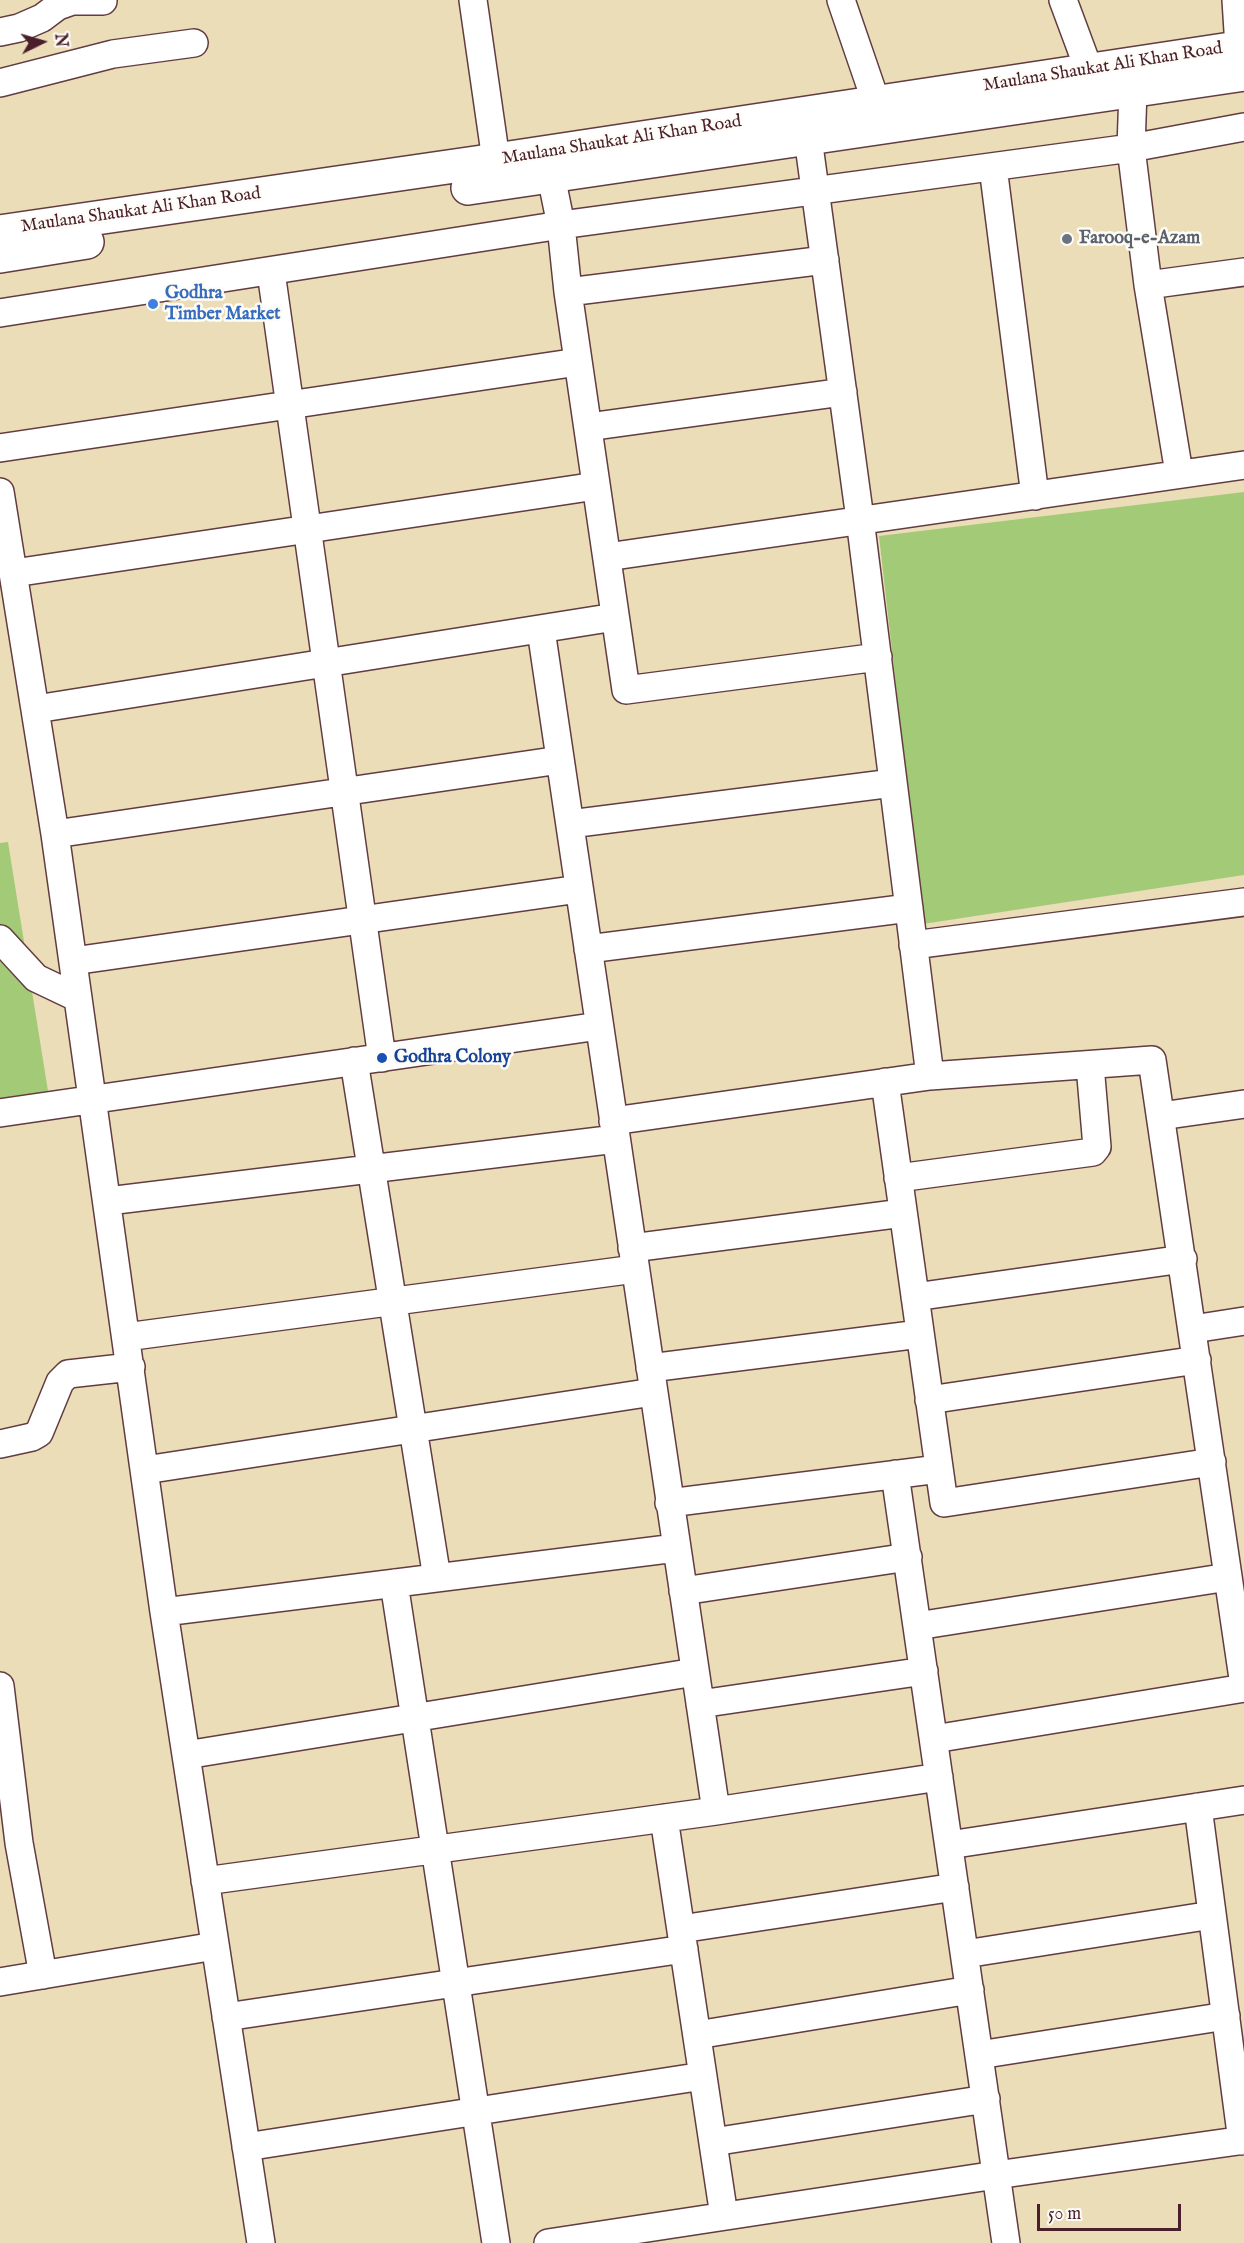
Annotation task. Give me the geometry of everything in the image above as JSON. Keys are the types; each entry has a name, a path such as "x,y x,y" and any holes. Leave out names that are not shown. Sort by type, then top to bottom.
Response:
{"main road":[{"name":"Maulana Shaukat Ali Khan Road","path":"0,232 1089,70 1242,56"},
{"name":"Maulana Shaukat Ali Khan Road","path":"0,256 1133,90 1242,56"}],"street":[{"path":"473,0 496,160"},
{"path":"841,0 876,102"},
{"path":"1063,0 1089,70"},
{"path":"1236,0 1242,56"},
{"path":"0,32 19,28 42,18 58,6 72,1 102,1"},
{"path":"0,83 113,54 194,43"},
{"path":"1133,90 1131,148 1148,285 1179,473"},
{"path":"0,313 561,225 1131,148 1244,127"},
{"path":"808,138 878,657 930,1076"},
{"path":"993,167 1035,496"},
{"path":"551,176 561,225 568,292 626,690 878,657"},
{"path":"568,292 825,261"},
{"path":"270,272 382,1058"},
{"path":"1148,285 1244,272"},
{"path":"0,448 578,362"},
{"path":"588,427 843,392"},
{"path":"607,557 1244,465"},
{"path":"14,573 596,486"},
{"path":"0,492 55,834 164,1612 261,2243"},
{"path":"36,709 615,617"},
{"path":"541,630 716,1811"},
{"path":"55,834 560,760"},
{"path":"570,824 893,783"},
{"path":"73,961 579,889"},
{"path":"913,945 1244,902"},
{"path":"588,950 909,908"},
{"path":"0,939 36,978 78,998"},
{"path":"0,1113 599,1026"},
{"path":"108,1201 371,1169 615,1130 885,1082 930,1076 1152,1060 1244,1686 934,1739"},
{"path":"354,1061 437,1578"},
{"path":"898,1178 1093,1152 1097,1148 1090,1065"},
{"path":"885,1082 944,1503 1212,1462"},
{"path":"1161,1116 1244,1104"},
{"path":"126,1337 393,1302 634,1258 903,1213"},
{"path":"915,1297 1183,1259"},
{"path":"1192,1329 1244,1321"},
{"path":"145,1470 413,1429 651,1380 920,1334"},
{"path":"929,1400 1197,1360"},
{"path":"0,1444 32,1437 39,1433 60,1382 68,1374 131,1367"},
{"path":"669,1503 939,1468"},
{"path":"896,1474 1006,2243"},
{"path":"164,1612 676,1548"},
{"path":"682,1591 908,1557"},
{"path":"917,1626 1228,1577"},
{"path":"394,1583 496,2243"},
{"path":"700,1704 924,1671"},
{"path":"186,1755 695,1672"},
{"path":"0,1686 19,1843 43,1975"},
{"path":"205,1881 716,1811 939,1777"},
{"path":"949,1845 1244,1800"},
{"path":"548,2243 1243,2140 1198,1807"},
{"path":"664,1818 724,2216"},
{"path":"226,2017 456,1983 955,1887"},
{"path":"965,1954 1212,1915"},
{"path":"0,1982 215,1946"},
{"path":"697,2035 970,1990"},
{"path":"979,2055 1226,2016"},
{"path":"246,2147 703,2076"},
{"path":"713,2142 986,2099"}],"green space":[{"path":"1244,492 1244,875 923,924 879,536"},
{"path":"8,842 48,1091 0,1100 0,843"}],"place":[{"name":"Farooq-e-Azam","path":"1067,239"},
{"name":"Godhra Timber Market","path":"153,304"},
{"name":"Godhra Colony","path":"382,1058"}]}
